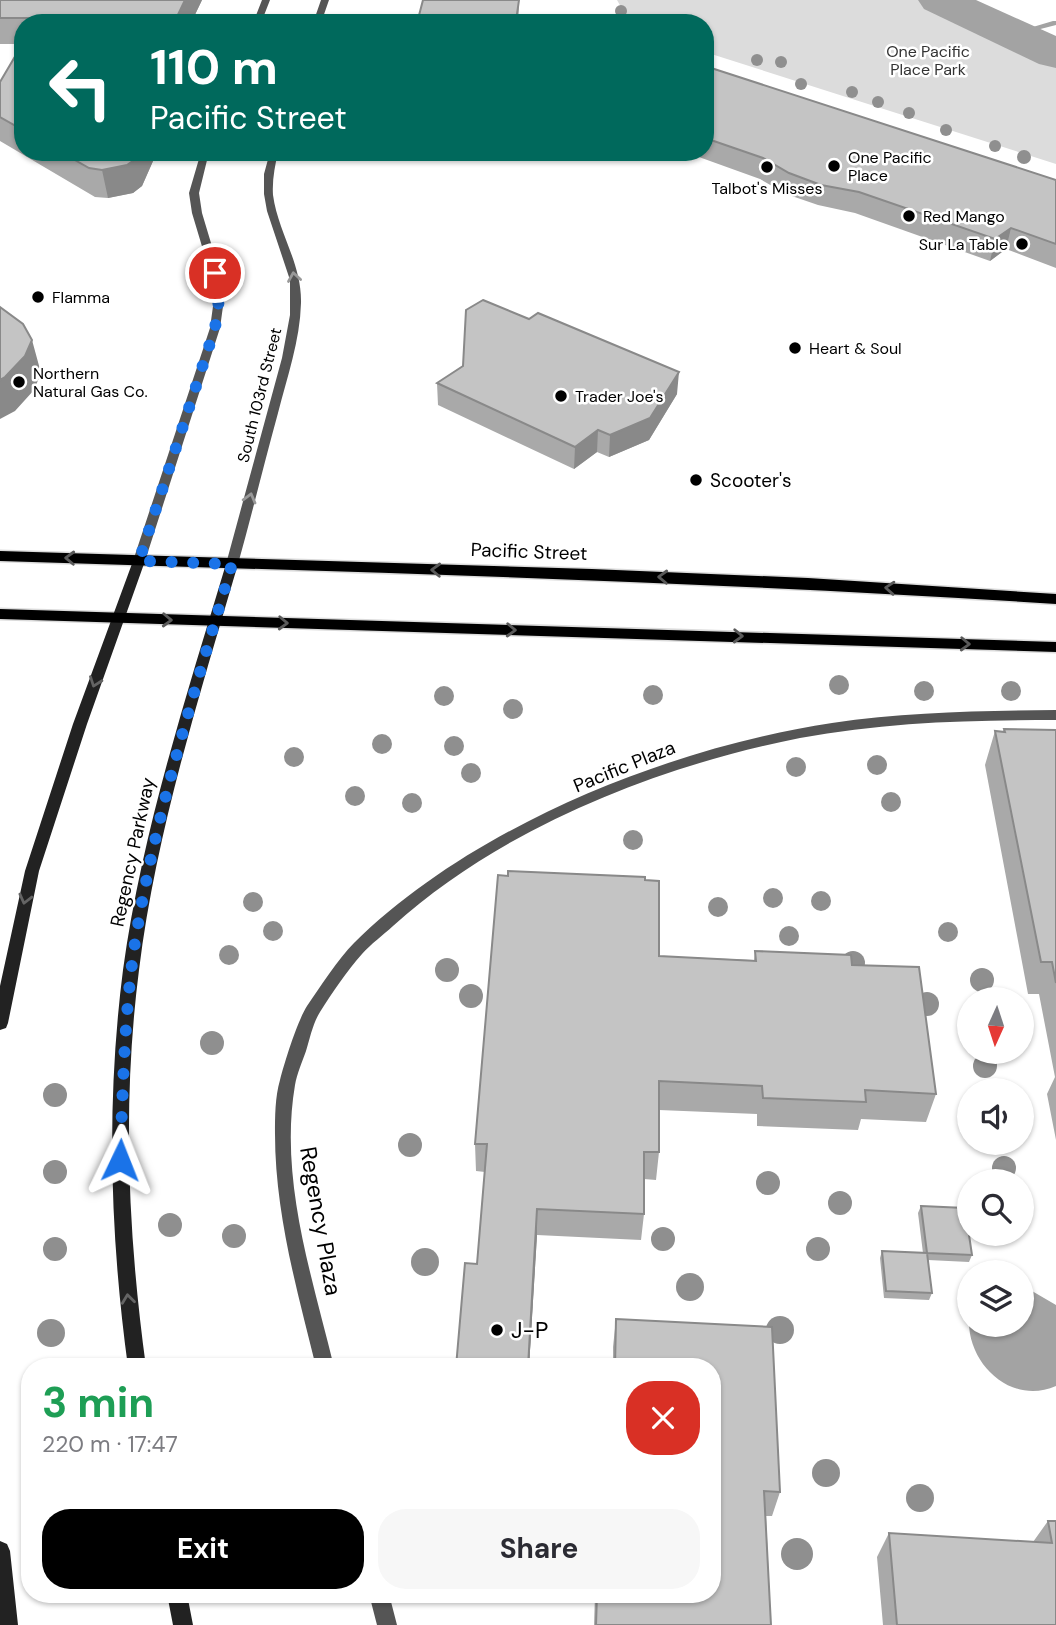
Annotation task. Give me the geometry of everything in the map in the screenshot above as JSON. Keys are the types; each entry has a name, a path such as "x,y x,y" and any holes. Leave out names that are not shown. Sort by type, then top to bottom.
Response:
{"main road":[{"name":"Pacific Street","path":"0,556 794,582 1056,599"},
{"path":"0,1023 32,871 79,724 139,561"},
{"name":"Regency Parkway","path":"136,1358 127,1292 121,1210 123,1077 134,952 151,862 187,715 232,564"},
{"path":"0,614 1056,647"},
{"path":"0,1551 8,1625"},
{"path":"179,1603 183,1625"}],"street":[{"path":"139,561 215,328 219,299 215,273 197,213 194,193 203,161"},
{"name":"South 103rd Street","path":"232,564 287,359 296,304 296,280 290,257 269,208 267,187 272,161"},
{"name":"Pacific Plaza","path":"298,1042 315,1007 343,966 369,937 420,894 494,845 635,780 743,746 880,721 949,716 1056,715"},
{"name":"Regency Plaza","path":"298,1042 287,1081 283,1113 284,1165 323,1358"},
{"path":"381,1603 387,1625"}],"green space":[{"name":"One Pacific Place Park","path":"617,0 940,0 1056,54 1056,164 714,55 714,14 625,14"}],"shaded area":[{"path":"1034,1292 1056,1305 1056,1386 1039,1391 1008,1385 984,1365 971,1337 1034,1337"}],"building":[{"path":"0,0 185,0 178,14 14,14 14,18 0,18"},
{"path":"423,0 519,0 517,14 419,14"},
{"path":"14,58 14,125 0,117 0,82"},
{"name":"One Pacific Place","path":"714,69 1056,180 1056,244 1011,228 995,239 859,192 821,185 789,173 763,158 714,141"},
{"path":"77,161 133,161 127,165 102,170 89,168"},
{"name":"Trader Joe's","path":"483,300 529,319 538,313 679,372 650,418 610,435 598,430 575,447 437,383 463,366 466,310"},
{"path":"0,307 23,324 32,340 25,356 0,380"},
{"path":"1004,729 1056,730 1056,983 1052,962 1041,962 995,731 1005,732"},
{"path":"508,871 645,877 645,880 659,881 659,956 756,961 755,951 851,955 852,965 919,967 936,1094 865,1090 866,1102 763,1098 762,1086 659,1081 659,1152 644,1152 644,1214 537,1209 529,1358 457,1358 465,1263 477,1264 487,1144 475,1144 498,875 508,876"},
{"path":"921,1206 957,1208 957,1246 971,1246 972,1255 927,1253"},
{"path":"882,1251 927,1253 932,1293 886,1291"},
{"path":"616,1319 772,1327 780,1492 764,1491 771,1625 596,1625 597,1603 721,1603 721,1358 615,1358"},
{"path":"1048,1521 1056,1521 1056,1625 897,1625 889,1533 1052,1543"}],"waterway":[{"path":"940,0 1056,54"},
{"path":"1013,34 1056,23"}],"place":[{"name":"One Pacific Place","path":"834,166"},
{"name":"Talbot's Misses","path":"767,167"},
{"name":"Red Mango","path":"909,216"},
{"name":"Sur La Table","path":"1022,244"},
{"name":"Flamma","path":"38,297"},
{"name":"Heart & Soul","path":"795,348"},
{"name":"Northern Natural Gas Co.","path":"19,382"},
{"name":"Trader Joe's","path":"561,396"},
{"name":"Scooter's","path":"696,480"},
{"name":"J-P","path":"497,1330"}],"route":[{"path":"120,1160 127,1015 140,914 187,715 232,564 139,561 215,328 219,299 215,273"}]}
